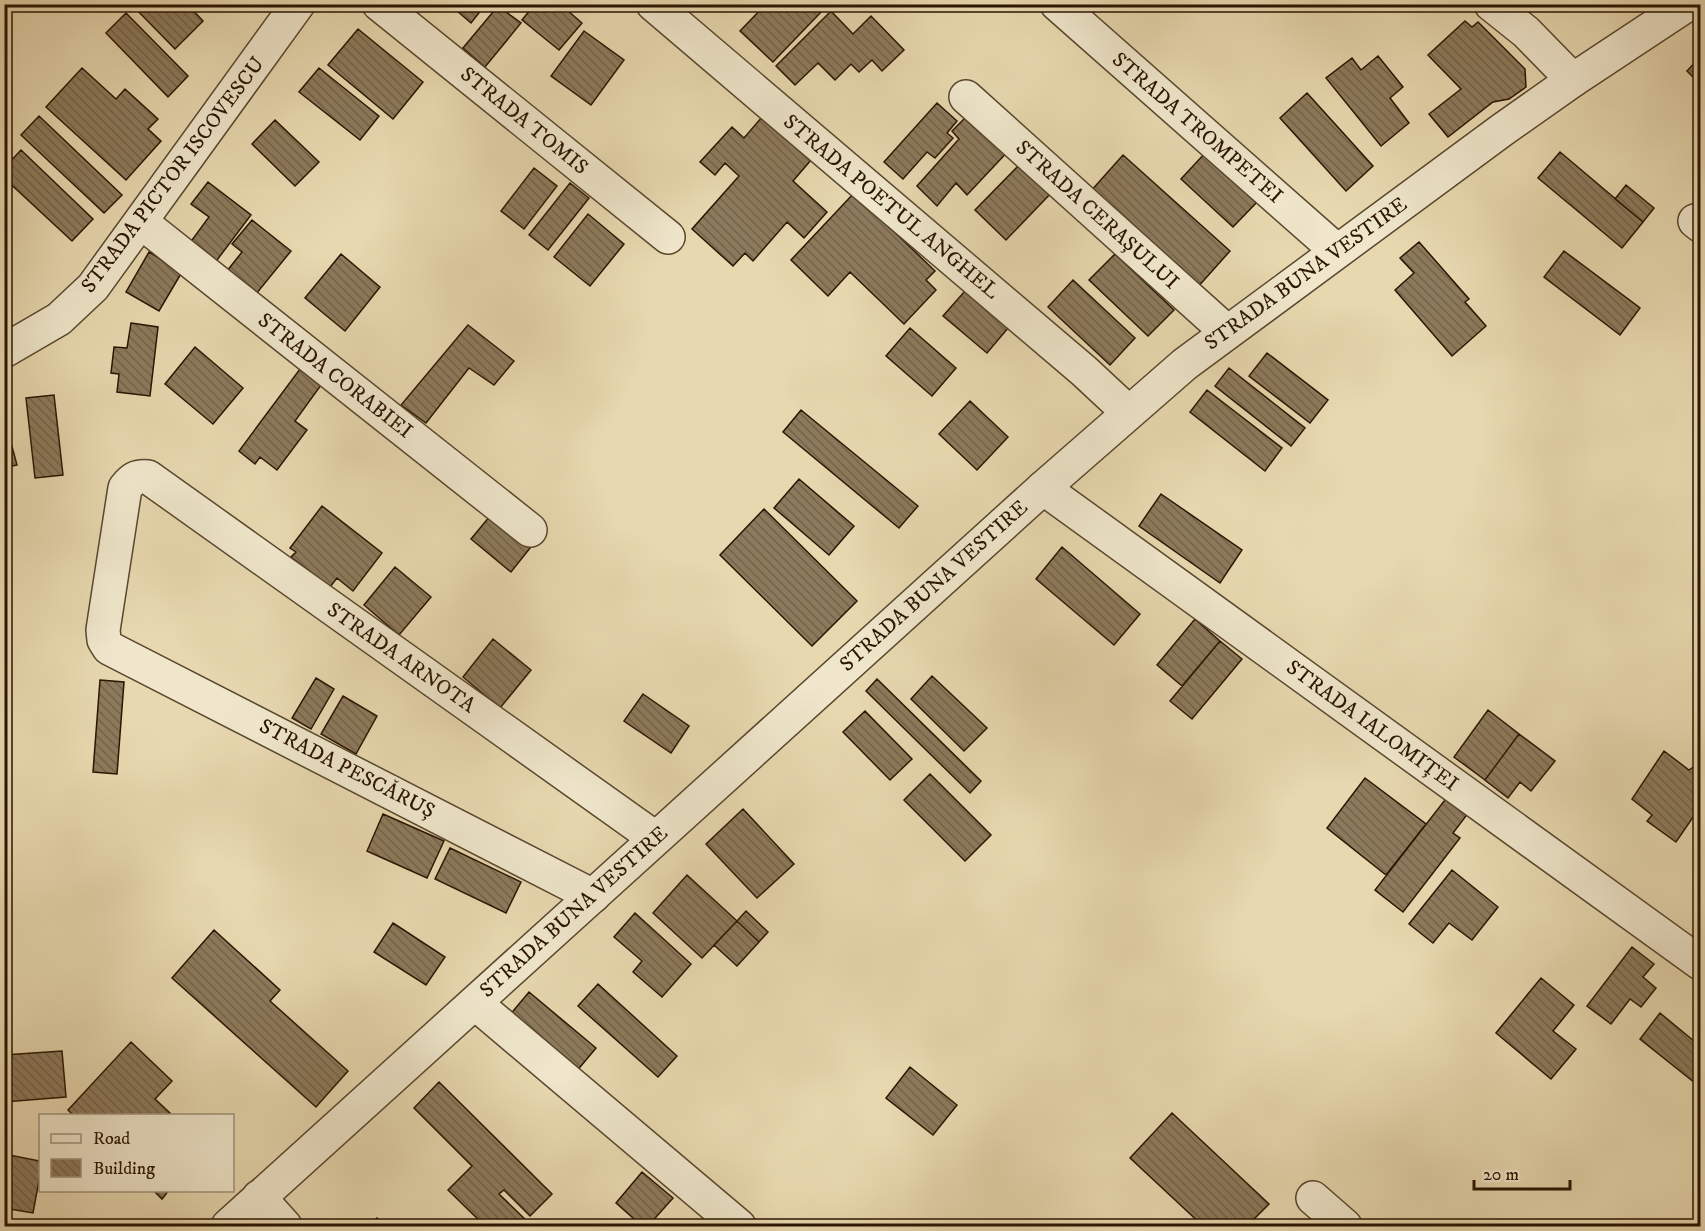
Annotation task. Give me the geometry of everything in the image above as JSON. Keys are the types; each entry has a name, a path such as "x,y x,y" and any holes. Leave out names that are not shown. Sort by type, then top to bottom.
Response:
{"street":[{"name":"STRADA PICTOR ISCOVESCU","path":"4,351 59,319 93,287 298,4"},
{"name":"STRADA TOMIS","path":"379,4 668,237"},
{"name":"STRADA POETUL ANGHEL","path":"653,4 1084,371 1128,412"},
{"name":"STRADA TROMPETEI","path":"1057,4 1337,251"},
{"path":"1491,4 1526,32 1573,80"},
{"name":"STRADA BUNA VESTIRE","path":"228,1227 1128,412 1227,332 1337,251 1573,80 1688,4"},
{"name":"STRADA CERAȘULUI","path":"966,97 1227,332"},
{"name":"STRADA CORABIEI","path":"141,222 530,530"},
{"name":"STRADA ARNOTA","path":"104,640 103,630 125,488 131,479 138,476 148,477 655,838"},
{"name":"STRADA IALOMIȚEI","path":"1043,488 1701,963"},
{"name":"STRADA PESCĂRUȘ","path":"104,640 109,648 593,896"},
{"path":"475,1003 739,1227"},
{"path":"259,1197 285,1227"},
{"path":"1313,1198 1345,1227"}],"building":[{"path":"131,4 187,4 203,21 175,49"},
{"path":"449,4 486,4 471,23"},
{"path":"535,4 560,4 582,23 559,50 522,20"},
{"path":"766,4 817,4 823,10 773,62 740,31"},
{"path":"498,6 521,23 485,67 463,48"},
{"path":"831,11 853,34 871,16 904,50 882,71 872,60 859,72 851,64 835,80 818,63 795,85 776,66"},
{"path":"126,13 188,76 168,97 106,33"},
{"path":"1465,21 1472,27 1478,22 1525,69 1526,87 1509,99 1493,102 1448,137 1429,114 1461,89 1428,55"},
{"path":"358,29 423,82 393,119 328,65"},
{"path":"584,31 624,60 591,105 551,76"},
{"path":"1378,56 1403,87 1390,98 1409,123 1381,146 1326,78 1352,58 1361,70"},
{"path":"1700,57 1700,84 1687,71"},
{"path":"82,68 116,99 125,89 158,119 148,129 161,141 126,180 46,107"},
{"path":"319,68 379,116 360,140 299,92"},
{"path":"1307,93 1373,166 1346,191 1280,118"},
{"path":"937,103 957,121 947,133 953,138 935,158 927,152 903,179 884,162"},
{"path":"972,111 1012,147 967,195 956,183 937,206 917,186 959,139 952,131"},
{"path":"39,116 122,195 104,213 21,135"},
{"path":"762,117 811,160 793,181 827,212 804,238 787,222 753,261 745,253 733,266 692,229 739,176 725,163 715,175 700,162 732,127 744,138"},
{"path":"275,120 319,162 295,186 252,144"},
{"path":"21,150 93,219 72,241 4,178 4,168"},
{"path":"1206,152 1258,201 1233,227 1181,179"},
{"path":"1560,152 1643,222 1622,248 1538,178"},
{"path":"1123,155 1230,251 1197,288 1090,192"},
{"path":"1024,160 1055,189 1006,240 975,210"},
{"path":"534,168 557,186 524,229 501,211"},
{"path":"208,182 251,215 214,264 189,244 209,217 191,204"},
{"path":"570,183 589,198 548,250 529,235"},
{"path":"1626,185 1654,208 1643,222 1615,199"},
{"path":"854,193 935,271 926,280 936,290 904,324 850,272 828,296 791,260"},
{"path":"588,214 624,244 590,286 554,257"},
{"path":"252,220 291,251 256,294 227,271 242,252 232,244"},
{"path":"1419,242 1469,299 1465,302 1486,326 1452,356 1395,290 1414,273 1400,258"},
{"path":"1564,251 1640,308 1620,335 1544,277"},
{"path":"149,252 182,272 159,311 126,292"},
{"path":"341,254 380,287 345,331 305,298"},
{"path":"1115,254 1174,310 1148,336 1089,280"},
{"path":"1073,280 1135,338 1110,365 1048,307"},
{"path":"965,291 1008,328 987,353 943,316"},
{"path":"131,323 158,327 150,396 117,392 119,374 111,373 114,347 127,348"},
{"path":"468,325 514,361 494,385 469,368 426,423 401,405"},
{"path":"910,328 956,368 932,396 886,356"},
{"path":"195,347 243,388 213,424 165,384"},
{"path":"1267,353 1328,400 1310,423 1249,376"},
{"path":"303,365 324,381 295,421 307,430 277,470 260,457 255,464 239,451"},
{"path":"1229,368 1305,428 1291,446 1215,386"},
{"path":"1207,390 1282,448 1265,471 1190,412"},
{"path":"54,395 63,475 35,478 26,398"},
{"path":"970,401 1008,437 977,470 939,434"},
{"path":"801,410 918,506 899,528 783,432"},
{"path":"4,417 17,465 4,468"},
{"path":"799,479 854,526 829,555 774,508"},
{"path":"1161,494 1242,550 1220,583 1139,526"},
{"path":"322,506 382,553 353,591 337,578 330,587 291,557 296,552 290,548"},
{"path":"764,509 857,601 812,646 720,555"},
{"path":"490,516 530,548 511,572 471,539"},
{"path":"1062,547 1140,614 1114,645 1036,579"},
{"path":"395,567 431,597 399,635 364,605"},
{"path":"1195,619 1220,641 1182,686 1157,665"},
{"path":"493,639 531,670 500,708 463,677"},
{"path":"1220,641 1242,659 1192,719 1170,701"},
{"path":"932,676 987,728 964,751 911,699"},
{"path":"316,678 334,689 311,729 292,718"},
{"path":"877,679 981,781 970,793 866,691"},
{"path":"100,680 124,682 117,774 93,772"},
{"path":"643,694 689,726 671,753 624,721"},
{"path":"343,696 377,716 356,754 321,734"},
{"path":"1488,710 1519,734 1485,780 1454,757"},
{"path":"865,711 912,759 890,780 843,732"},
{"path":"1519,734 1555,761 1531,791 1520,782 1508,798 1485,780"},
{"path":"1664,751 1689,770 1695,766 1700,770 1700,807 1676,842 1647,821 1652,815 1632,799"},
{"path":"930,774 991,835 965,861 904,800"},
{"path":"1365,778 1426,824 1386,875 1327,828"},
{"path":"1448,796 1469,812 1453,833 1460,838 1403,912 1375,890"},
{"path":"743,809 794,864 757,898 706,844"},
{"path":"383,814 444,841 427,878 367,851"},
{"path":"450,848 521,882 506,913 435,879"},
{"path":"1452,870 1498,907 1472,940 1449,923 1433,943 1409,924"},
{"path":"687,875 737,921 702,958 653,913"},
{"path":"746,911 768,932 759,942 737,921"},
{"path":"635,913 691,964 662,997 633,972 642,961 614,937"},
{"path":"737,921 759,942 737,966 714,945"},
{"path":"393,923 445,957 426,985 374,952"},
{"path":"214,930 280,990 270,1001 348,1071 316,1107 172,978"},
{"path":"1632,947 1654,964 1643,977 1656,988 1641,1007 1630,999 1611,1024 1587,1006"},
{"path":"1541,978 1574,1005 1553,1031 1576,1049 1551,1079 1496,1033"},
{"path":"598,984 677,1056 658,1077 578,1006"},
{"path":"529,992 596,1048 576,1072 509,1016"},
{"path":"1660,1013 1700,1046 1700,1087 1640,1039"},
{"path":"131,1042 172,1081 155,1099 169,1114 72,1114 68,1110"},
{"path":"62,1051 66,1097 4,1102 4,1055"},
{"path":"910,1067 957,1105 933,1135 886,1098"},
{"path":"439,1082 552,1194 530,1216 504,1190 499,1194 532,1226 485,1226 448,1190 472,1166 414,1108"},
{"path":"1172,1113 1269,1204 1247,1226 1203,1226 1130,1158"},
{"path":"4,1154 39,1161 39,1180 33,1213 4,1208"},
{"path":"642,1172 673,1198 648,1226 642,1226 616,1203"},
{"path":"155,1192 167,1192 162,1199"},
{"path":"377,1218 385,1226 368,1226"}]}
